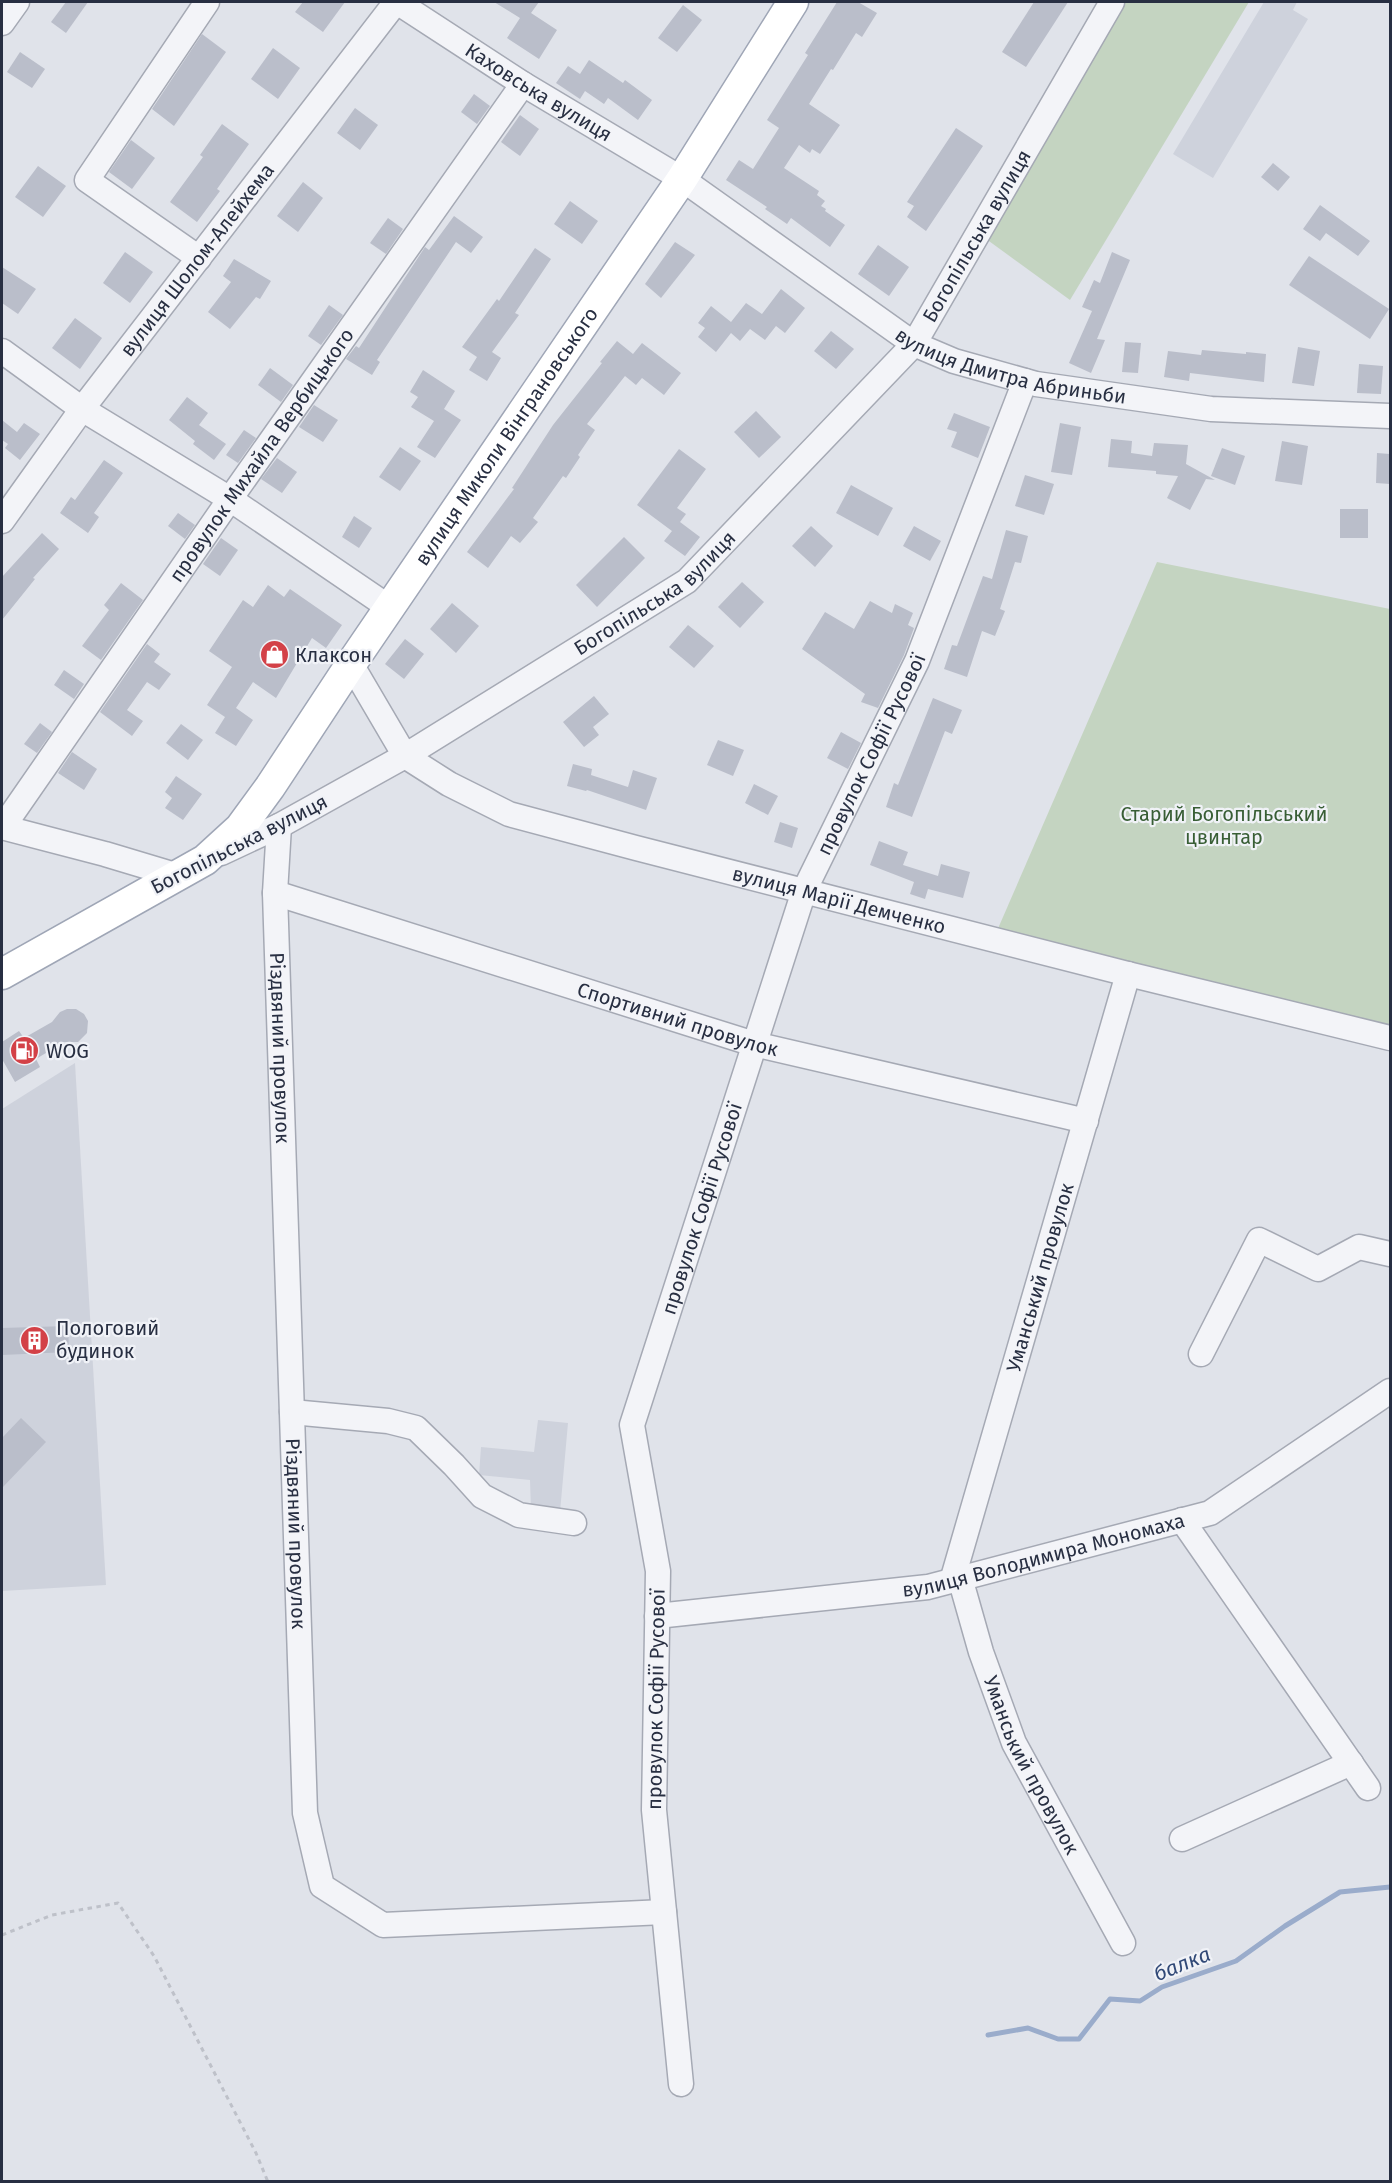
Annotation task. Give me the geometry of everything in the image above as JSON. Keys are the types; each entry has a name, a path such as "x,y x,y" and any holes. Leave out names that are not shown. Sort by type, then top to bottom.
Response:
{"main road":[{"name":"вулиця Миколи Вінграновського","path":"205,860 240,828 252,812 682,179 794,2"},
{"name":"Богопільська вулиця","path":"2,974 205,860"}],"street":[{"path":"2,23 17,2"},
{"path":"199,258 87,180 207,2"},
{"name":"вулиця Шолом-Алейхема","path":"2,521 82,409 397,2"},
{"name":"Каховська вулиця","path":"397,2 523,84 682,179"},
{"name":"Богопільська вулиця","path":"205,860 279,826 405,756 687,581 914,344 1112,2"},
{"name":"провулок Михайла Вербицького","path":"2,827 523,84"},
{"name":"вулиця Дмитра Абриньби","path":"682,179 914,344 954,361 1025,381 1211,409 1390,416"},
{"path":"2,351 82,409 230,499 390,608"},
{"name":"провулок Софії Русової","path":"681,2085 654,1810 658,1571 632,1425 804,891 917,661 1025,381"},
{"name":"вулиця Марії Демченко","path":"351,664 405,756 449,784 509,814 1128,974 1390,1038"},
{"name":"Різдвяний провулок","path":"279,826 275,893 305,1813 322,1887 383,1925 664,1912"},
{"path":"2,827 105,854 175,876"},
{"name":"Спортивний провулок","path":"275,893 754,1044 1086,1121"},
{"name":"Уманський провулок","path":"1123,1943 1014,1743 956,1580 1128,974"},
{"path":"1201,1354 1258,1240 1318,1269 1359,1247 1390,1254"},
{"name":"вулиця Володимира Мономаха","path":"657,1616 928,1587 1210,1513 1390,1393"},
{"path":"292,1412 388,1420 416,1428 482,1496 519,1515 574,1523"},
{"path":"1182,1520 1368,1788"},
{"path":"1182,1839 1351,1763"}],"path":[{"path":"2,1935 52,1915 118,1903 154,1956 256,2153 268,2181"}],"shaded area":[{"path":"1264,2 1297,2 1293,10 1308,19 1213,178 1173,154"},
{"path":"75,1063 106,1585 2,1591 2,1109"},
{"path":"538,1420 568,1423 560,1512 531,1510 530,1480 479,1475 481,1447 534,1452"}],"green space":[{"path":"1116,2 1249,2 1070,300 982,236"},
{"name":"Старий Богопільський цвинтар","path":"1157,562 1390,609 1390,1038 993,940"}],"building":[{"path":"66,2 88,2 66,33 51,22"},
{"path":"303,2 345,2 323,32 295,12"},
{"path":"494,2 539,2 531,13 557,30 539,59 507,38 520,18"},
{"path":"837,2 858,2 877,13 862,37 856,33 809,104 840,125 820,154 812,149 810,153 799,145 784,168 819,191 817,195 825,201 821,206 845,225 830,247 791,218 787,224 765,209 767,207 726,180 739,160 753,169 779,128 767,120 808,55 805,53"},
{"path":"1034,2 1068,2 1026,67 1002,52"},
{"path":"683,5 702,20 677,52 658,38"},
{"path":"202,34 226,52 174,126 152,109"},
{"path":"273,48 300,68 278,99 251,79"},
{"path":"20,52 45,69 32,88 7,72"},
{"path":"589,60 623,83 625,80 652,100 638,120 608,98 604,104 585,91 580,99 556,83 568,66 580,74"},
{"path":"474,94 490,106 477,124 461,112"},
{"path":"355,108 378,125 360,150 337,133"},
{"path":"520,115 539,129 520,156 501,142"},
{"path":"222,124 249,144 217,189 220,191 197,222 170,202 203,157 200,155"},
{"path":"956,128 983,146 926,231 907,217 914,206 907,202"},
{"path":"131,140 155,158 132,189 109,172"},
{"path":"1273,163 1290,177 1278,191 1261,177"},
{"path":"38,166 66,186 43,217 15,197"},
{"path":"303,182 323,198 298,232 277,216"},
{"path":"570,201 598,221 582,244 554,224"},
{"path":"1320,205 1370,241 1358,256 1326,233 1320,241 1303,229"},
{"path":"454,216 483,237 471,253 456,242 377,360 380,362 372,375 346,359 356,346 359,348 425,247 429,250"},
{"path":"388,218 403,229 386,254 370,243"},
{"path":"675,242 695,255 661,298 645,284"},
{"path":"878,245 909,267 889,296 858,274"},
{"path":"535,248 551,259 515,313 519,315 492,352 501,358 487,381 469,370 477,357 462,347 497,299 499,301"},
{"path":"125,252 153,272 130,303 103,283"},
{"path":"1112,252 1130,260 1097,339 1105,340 1091,373 1069,363 1092,311 1082,307 1094,280 1100,283"},
{"path":"1309,256 1389,309 1370,339 1289,285"},
{"path":"234,259 271,281 260,299 256,297 230,329 208,312 231,282 223,276"},
{"path":"2,267 36,289 18,314 2,303"},
{"path":"781,289 805,308 785,333 776,326 765,340 750,329 740,341 731,333 716,352 698,337 705,328 698,323 711,306 731,322 746,303 762,314"},
{"path":"329,305 343,315 321,345 308,336"},
{"path":"75,318 102,338 80,369 52,348"},
{"path":"831,331 854,349 836,369 814,351"},
{"path":"617,341 633,354 642,343 681,373 664,395 642,378 636,385 625,376 587,424 595,430 566,478 563,476 533,518 538,522 520,543 511,536 488,568 467,552 514,489 512,488 553,425"},
{"path":"1125,342 1141,343 1138,373 1122,372"},
{"path":"1298,347 1320,351 1314,386 1292,383"},
{"path":"1202,350 1266,354 1264,382 1190,373 1189,381 1164,377 1168,351 1201,355"},
{"path":"1359,364 1383,366 1381,394 1357,393"},
{"path":"270,368 293,385 281,402 258,385"},
{"path":"423,370 455,391 444,409 461,420 435,458 417,447 434,421 411,407 418,397 410,392"},
{"path":"187,397 208,413 199,425 226,444 214,460 193,444 195,441 169,420"},
{"path":"314,405 338,420 323,442 299,427"},
{"path":"756,411 781,437 759,458 734,432"},
{"path":"954,413 990,427 978,458 951,447 957,432 947,429"},
{"path":"2,420 17,432 24,423 40,434 20,460 5,448 8,444 2,440"},
{"path":"1060,423 1081,427 1072,475 1051,472"},
{"path":"244,430 256,438 238,463 226,455"},
{"path":"1111,439 1132,441 1131,453 1152,456 1154,443 1188,445 1186,464 1215,480 1206,479 1190,510 1167,498 1178,476 1156,474 1156,471 1108,467"},
{"path":"1282,441 1308,446 1302,485 1275,481"},
{"path":"400,447 421,461 400,491 379,477"},
{"path":"1222,448 1245,456 1235,485 1211,476"},
{"path":"679,449 706,469 677,508 686,514 680,522 700,537 685,556 664,541 672,531 637,505"},
{"path":"1377,453 1390,454 1390,484 1376,483"},
{"path":"277,458 297,472 282,493 261,479"},
{"path":"104,460 123,473 94,513 99,517 88,533 60,513 71,497 75,500"},
{"path":"1025,475 1054,484 1044,515 1015,506"},
{"path":"851,485 893,508 878,536 836,513"},
{"path":"1340,509 1368,509 1368,538 1340,538"},
{"path":"178,513 195,525 185,539 168,526"},
{"path":"354,516 372,528 359,548 342,537"},
{"path":"811,526 833,546 815,567 792,546"},
{"path":"914,526 941,541 930,561 903,546"},
{"path":"1006,530 1028,536 1021,563 1015,562 1000,609 1005,611 995,636 982,631 967,677 944,669 952,645 957,646 983,576 992,579"},
{"path":"42,533 59,549 33,578 35,579 2,620 2,577"},
{"path":"624,537 645,558 597,607 576,585"},
{"path":"221,538 238,550 220,576 203,564"},
{"path":"742,582 764,602 740,628 718,607"},
{"path":"121,583 143,600 101,660 82,646 109,610 104,605"},
{"path":"268,585 284,597 290,589 342,625 326,648 312,638 276,698 253,682 236,708 253,720 236,746 215,733 225,717 207,705 232,667 209,651 243,600 253,607"},
{"path":"870,601 892,613 895,604 913,613 908,625 914,628 904,655 878,708 861,702 865,694 802,649 825,612 854,629"},
{"path":"452,603 479,626 456,653 430,629"},
{"path":"688,625 714,646 694,668 669,647"},
{"path":"405,639 424,654 404,679 385,664"},
{"path":"147,644 160,654 154,662 171,674 159,690 147,682 127,710 143,721 132,736 100,712"},
{"path":"64,670 84,684 74,699 54,685"},
{"path":"594,696 609,714 593,727 599,735 584,747 563,722"},
{"path":"933,698 962,710 952,734 945,731 912,817 886,807 894,783 898,785"},
{"path":"40,723 52,732 37,753 24,744"},
{"path":"181,724 203,740 188,760 166,743"},
{"path":"841,732 861,743 848,769 827,758"},
{"path":"718,740 744,750 733,776 707,765"},
{"path":"72,752 97,769 84,790 58,773"},
{"path":"573,764 592,769 591,775 628,787 633,770 657,778 646,810 587,790 567,786"},
{"path":"176,776 202,794 183,820 165,808 172,798 165,792"},
{"path":"754,784 778,796 768,815 745,803"},
{"path":"780,822 798,828 792,848 774,842"},
{"path":"879,841 908,852 903,865 938,876 941,864 970,872 963,898 928,889 925,899 910,894 914,882 870,865"},
{"name":"WOG","path":"76,1009 84,1014 88,1021 87,1033 78,1042 64,1042 36,1059 40,1067 15,1082 2,1059 2,1042 19,1031 24,1038 52,1022 60,1012"},
{"name":"Пологовий будинок","path":"68,1326 69,1352 2,1355 2,1328"},
{"path":"21,1418 46,1442 2,1488 2,1438"}],"waterway":[{"name":"балка","path":"988,2035 1028,2028 1058,2039 1079,2039 1110,1999 1140,2001 1162,1987 1236,1961 1285,1926 1340,1892 1390,1887"}],"place":[{"name":"Клаксон","path":"274,655"},
{"name":"WOG","path":"25,1051"},
{"name":"Пологовий будинок","path":"35,1340"}]}
